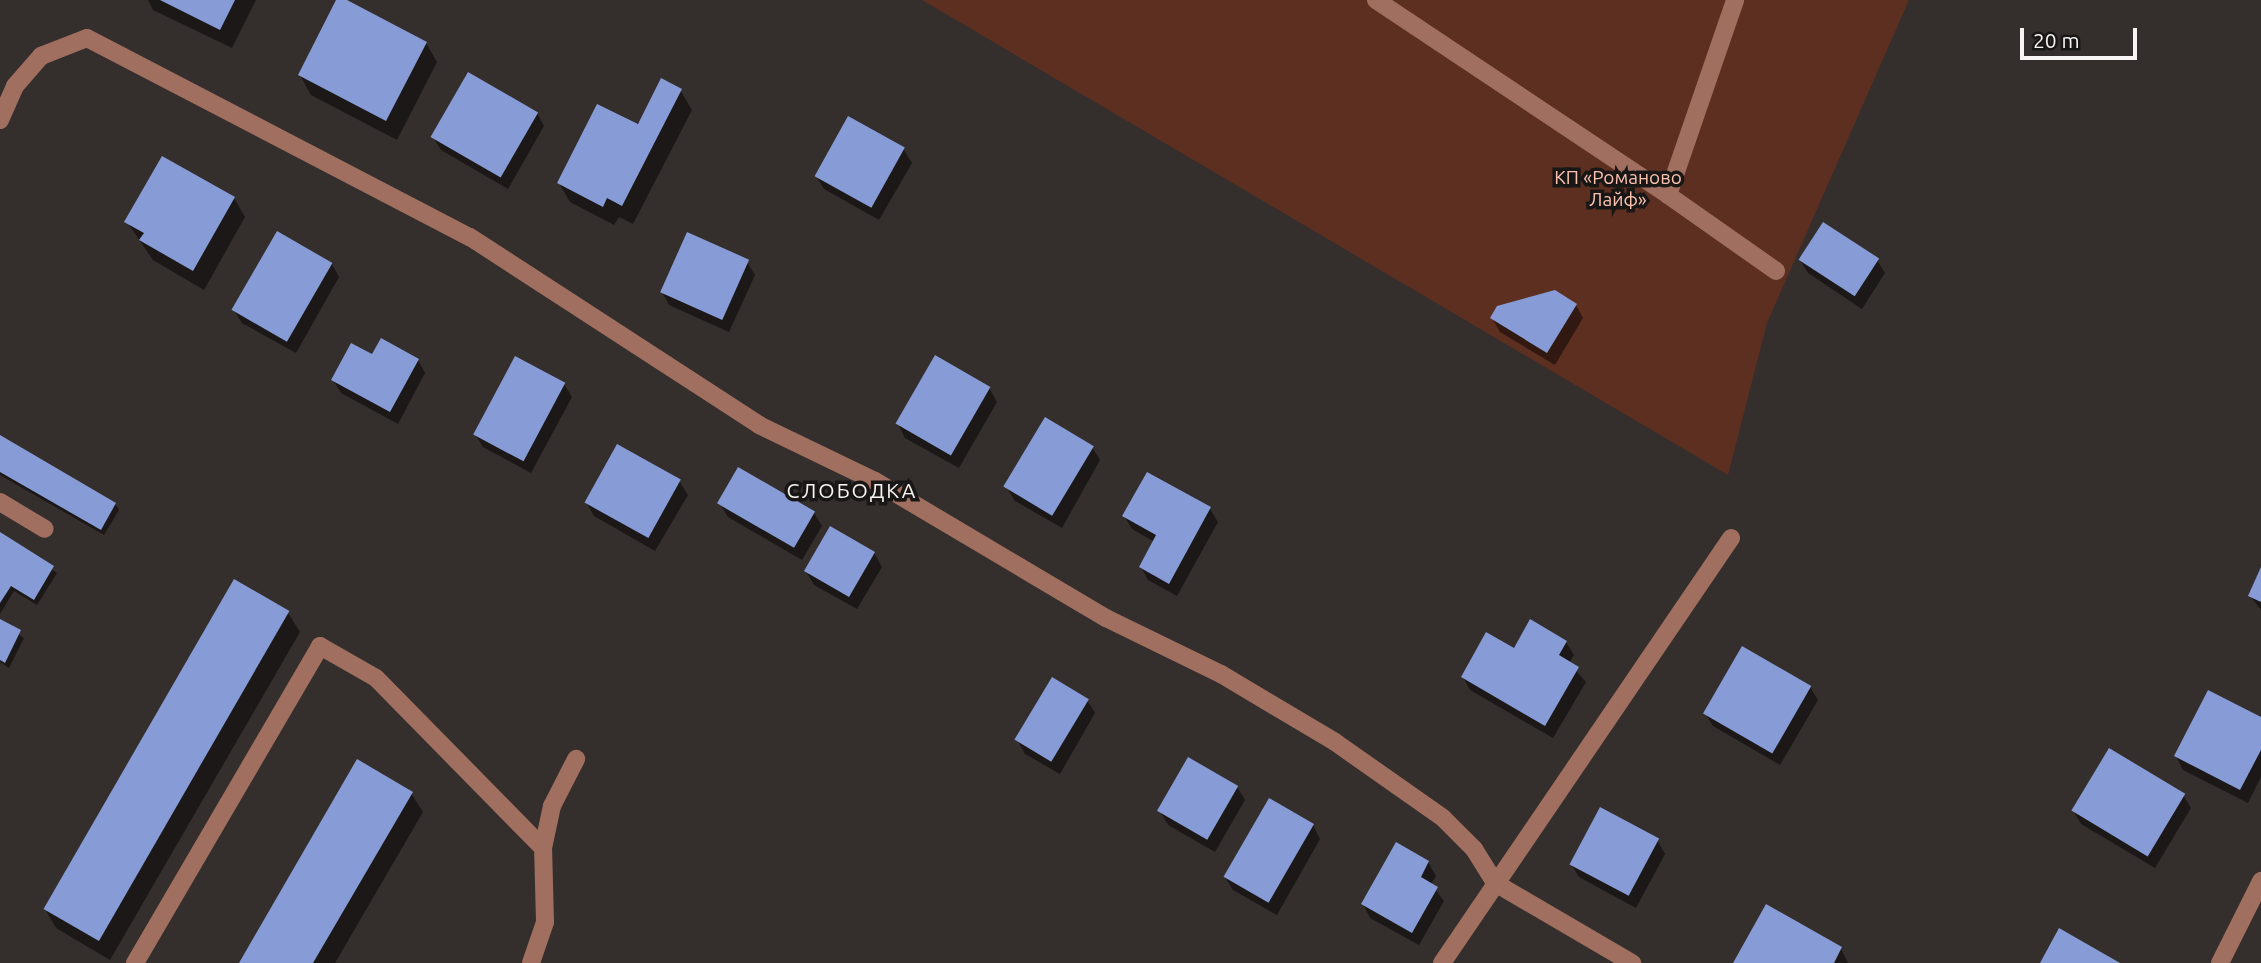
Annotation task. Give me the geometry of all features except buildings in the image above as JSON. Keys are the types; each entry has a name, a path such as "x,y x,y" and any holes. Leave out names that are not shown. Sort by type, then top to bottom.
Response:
{"street":[{"path":"1376,0 1668,195 1776,271"},
{"path":"1668,195 1735,0"},
{"path":"0,120 16,86 41,56 87,38 470,237 759,425 875,481 1106,618 1221,674 1324,735 1443,818 1474,849 1495,883 1632,963"},
{"path":"0,502 45,529"},
{"path":"1442,963 1731,538"},
{"path":"135,963 320,646 376,678 543,848"},
{"path":"531,963 545,922 543,848 552,806 576,759"},
{"path":"2220,963 2261,881"}],"green space":[{"name":"КП «Романово Лайф»","path":"922,0 1909,0 1767,323 1728,475"}],"district":[{"name":"СЛОБОДКА","path":"852,490"}]}
